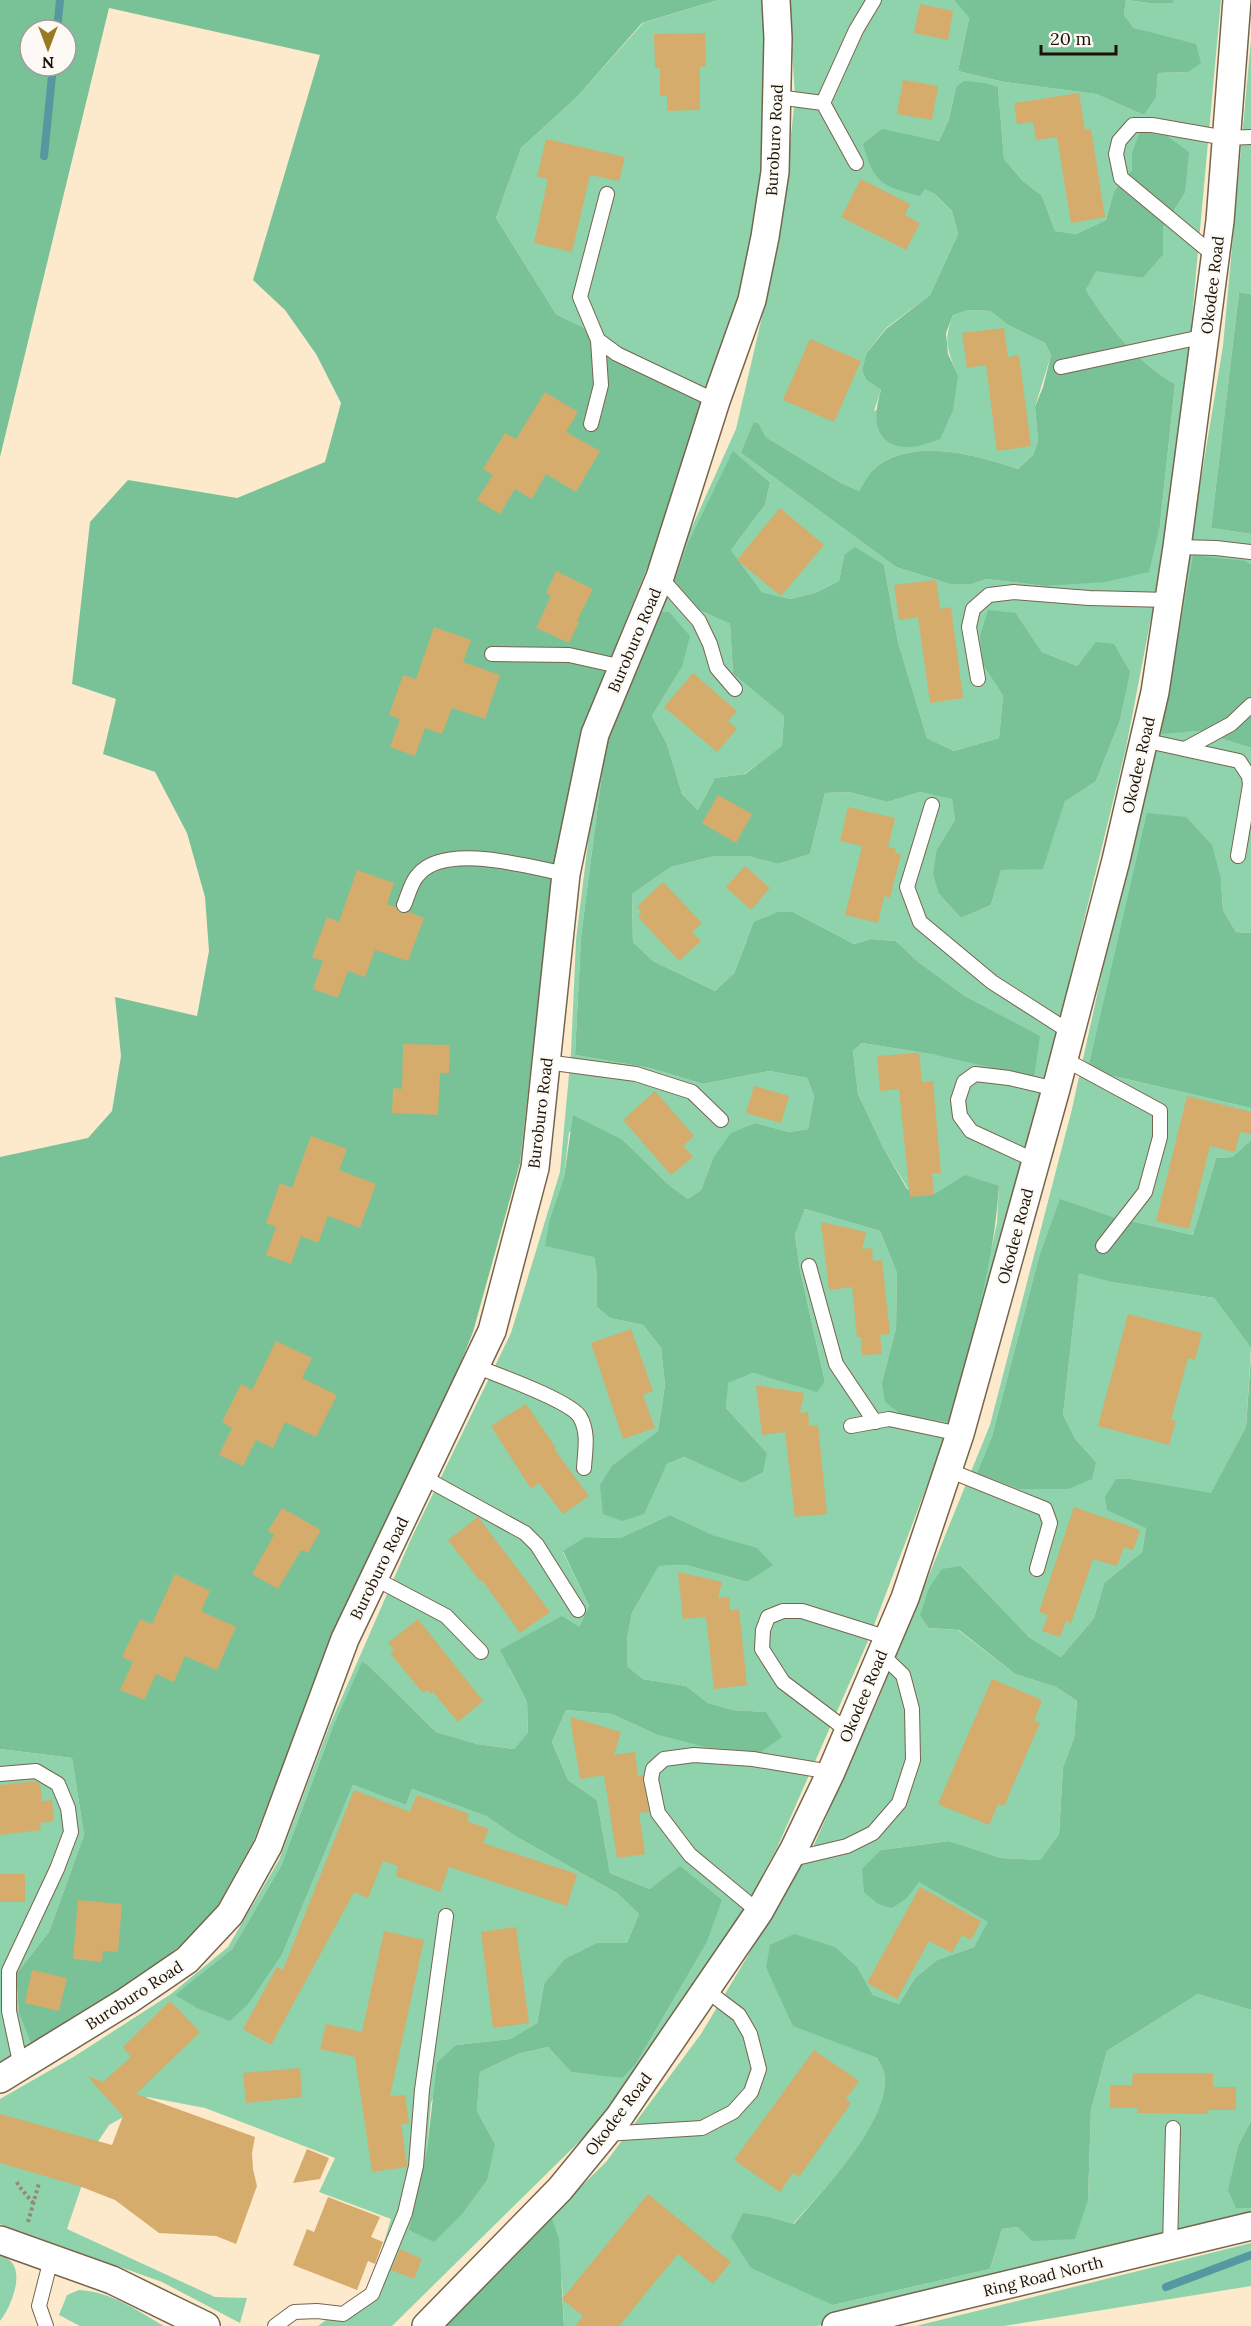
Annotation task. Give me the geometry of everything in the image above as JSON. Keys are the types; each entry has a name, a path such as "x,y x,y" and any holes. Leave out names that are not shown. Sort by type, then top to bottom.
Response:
{"street":[{"name":"Buroburo Road","path":"10,2073 127,2001 187,1960 230,1914 268,1846 345,1640 492,1331 535,1168 566,874 595,734 660,577 716,401 752,300 776,172 776,0"},
{"name":"Okodee Road","path":"426,2326 560,2189 619,2117 759,1912 788,1860 831,1772 905,1598 960,1434 1056,1089 1116,860 1155,692 1178,547 1216,257 1239,138 1237,0"},
{"name":"Ring Road North","path":"836,2326 1251,2226"},
{"path":"0,2240 112,2280 206,2326"}],"lane":[{"path":"823,103 856,30 874,0"},
{"path":"777,97 823,103"},
{"path":"823,103 856,163"},
{"path":"1216,257 1121,178 1116,154 1119,141 1133,124 1152,124 1239,138"},
{"path":"591,424 601,385 598,340 580,297 607,194"},
{"path":"1061,367 1206,336"},
{"path":"598,340 617,354 716,401"},
{"path":"1178,547 1251,552"},
{"path":"660,577 699,621 710,644 717,668 735,689"},
{"path":"978,679 969,627 973,609 989,595 1014,592 1089,598 1169,600"},
{"path":"492,654 569,655 623,667"},
{"path":"1185,749 1231,724 1251,705"},
{"path":"1143,740 1239,761 1249,776 1250,785 1238,856"},
{"path":"932,805 907,887 920,922 992,982 1070,1032"},
{"path":"404,905 418,875 440,861 482,858 566,874"},
{"path":"1064,1059 1160,1111 1160,1137 1145,1192 1103,1246"},
{"path":"546,1062 636,1074 692,1092 721,1120"},
{"path":"1036,1161 971,1131 960,1116 958,1100 964,1082 975,1074 1009,1078 1056,1089"},
{"path":"809,1266 836,1364 875,1422"},
{"path":"475,1366 543,1394 579,1415 587,1437 584,1468"},
{"path":"851,1426 889,1419 960,1434"},
{"path":"948,1470 1046,1509 1050,1523 1037,1569"},
{"path":"423,1477 525,1533 537,1545 578,1610"},
{"path":"374,1578 446,1616 481,1652"},
{"path":"788,1860 847,1846 873,1833 899,1803 912,1760 912,1709 903,1675 884,1646 802,1611 783,1611 768,1617 763,1630 762,1649 783,1682 848,1731"},
{"path":"759,1912 690,1855 658,1813 651,1779 653,1769 664,1759 693,1755 753,1759 831,1772"},
{"path":"0,1774 36,1771 58,1784 68,1808 71,1832 57,1869 9,1971 10,2073"},
{"path":"275,2326 294,2313 317,2311 343,2314 372,2294 405,2213 416,2166 422,2090 446,1916"},
{"path":"605,2134 702,2128 733,2112 751,2092 759,2069 750,2034 739,2015 706,1990"},
{"path":"1170,2246 1173,2128"},
{"path":"46,2326 39,2306 51,2259"}],"path":[{"path":"17,2182 33,2203"},
{"path":"26,2229 39,2183"}],"green space":[{"path":"0,0 718,0 642,23 578,96 521,148 496,218 556,314 715,393 687,470 581,731 553,869 520,1163 473,1332 445,1402 407,1477 327,1652 253,1842 207,1925 121,1992 65,2027 31,2044 19,2014 16,1974 49,1932 84,1835 72,1758 0,1749 0,1157 88,1138 112,1111 121,1056 115,997 197,1016 209,951 205,897 187,833 155,772 103,754 116,699 72,684 90,522 128,480 237,498 325,462 341,403 316,354 285,310 253,280 320,55 109,8 0,457"},
{"path":"718,0 766,0 765,154 755,235 715,393 556,314 496,218 521,148 578,96 643,23"},
{"path":"789,0 954,0 969,18 958,71 1004,82 1096,94 1144,115 1156,98 1158,73 1188,72 1152,34 1134,28 1124,15 1126,0 1173,3 1173,0 1221,0 1188,361 1166,540 1126,748 1068,986 953,1417 868,1641 777,1848 734,1927 643,2073 588,2133 392,2326 318,2326 370,2287 391,2219 319,2192 335,2158 205,2108 147,2097 129,2114 109,2125 95,2146 67,2229 215,2297 247,2298 240,2323 162,2282 0,2224 0,2099 75,2056 171,1994 228,1947 279,1860 329,1727 411,1539 511,1333 560,1172 571,1053 576,940 599,753 659,600 736,429 779,243 795,98","holes":["956,87 998,87 1004,159 1023,181 1042,196 1055,231 1076,234 1106,220 1114,191 1132,170 1132,153 1185,193 1163,228 1163,255 1143,278 1096,270 1086,290 1125,343 1148,365 1175,384 1160,525 1044,586 986,579 972,584 950,584 896,567 741,453 759,424 766,437 841,483 859,491 872,471 887,460 904,454 943,451 983,458 1018,469 1033,455 1038,441 1035,407 1051,355 1045,343 1008,325 990,311 968,310 953,315 947,339 951,359 958,375 874,411 881,390 866,380 862,370 866,354 886,328 930,295 958,234 952,211 935,194 925,188 918,137 939,141 949,119","770,483 765,505 732,549","731,550 762,592 790,599 815,593 839,581 844,555 884,565 898,642 927,738 954,751 999,738 1003,696 983,665 1016,613 1042,652 1077,666 1096,643 1119,723 1096,781 1065,800 1043,868 1001,870 991,905 961,918 939,894 937,849 955,820 952,798 920,792 887,802 849,792 825,793 810,854 778,864 750,856 715,856 671,867 632,894 633,942 653,961 715,991 734,973 746,942 793,912 854,944 871,939 896,941 917,961 965,996 1039,1036 936,1055 862,1043 853,1051 858,1094 883,1147 908,1189 933,1195 999,1186 997,1223 972,1335 882,1382 896,1328 897,1273 880,1231 805,1209 795,1235 800,1270 825,1382 817,1391 753,1373 727,1383 726,1408 767,1453 742,1483 686,1457 667,1464 656,1486 639,1446 658,1431 665,1385 661,1348 643,1325 610,1318 597,1307 597,1275 594,1257 550,1218 564,1177 569,1132 623,1140 669,1185 688,1199 701,1190 713,1158 756,1123 789,1132 808,1129 814,1096 807,1078 769,1071 703,1084 650,1068 575,1055 581,937 605,750 682,667 652,716 667,744 682,794 698,810 715,778 744,774 782,747 784,716 733,674 730,624 697,609","670,1515 772,1565 747,1582 686,1565 659,1566 632,1613 627,1639 627,1666 643,1679 686,1686 708,1703 733,1710 766,1712 655,1734 612,1714 566,1710 552,1742 568,1780 597,1800 610,1873 650,1889 706,1944 636,2064 622,2077 571,2072 548,2047 518,2054 480,2072 477,2111 495,2144 417,2193 427,2149 431,2103 456,2045 510,2039 537,2023 544,1984 597,1943 627,1943 639,1914 617,1893 515,1836 486,1816 412,1789 406,1805 353,1785 282,1955 250,2002 176,1995 232,1949 281,1866 332,1729 368,1665 436,1732 477,1744 514,1749 528,1734 527,1702 509,1668 579,1627 589,1606 563,1552 585,1537 620,1538"]},
{"path":"954,0 1126,0 1124,15 1134,28 1196,44 1201,63 1188,72 1158,73 1156,98 1144,115 1096,94 1004,82 958,71 969,18"},
{"path":"1126,0 1173,0 1173,3 1149,3"},
{"path":"1251,39 1251,294 1239,292 1211,528 1251,534 1251,564 1246,561 1161,733 1198,731 1251,748 1251,933 1236,932 1223,910 1221,879 1109,1075 1251,1108 1251,1140 1232,1157 1216,1158 1193,1235 1113,1217 1060,1200 1040,1253 992,1436 977,1473 1096,1462 1076,1440 1063,1415 1079,1272 1111,1282 1214,1298 1251,1348 1246,1427 1211,1494 1131,1479 1116,1479 1146,1528 1142,1552 1104,1583 1094,1618 1061,1657 1029,1637 961,1566 929,1628 958,1630 1015,1674 1056,1687 1077,1701 1074,1738 1063,1767 1059,1834 1040,1860 1001,1858 949,1841 881,1850 907,1898 919,1881 989,1922 974,1947 937,1960 915,1978 899,2004 873,1995 858,1968 766,1968 777,1990 844,2045 877,2058 885,2074 882,2099 875,2118 864,2138 836,2176 793,2224 769,2217 833,2305 990,2269 1002,2229 1018,2227 1088,2200 1091,2110 1107,2051 1198,1994 1251,2010 1251,2121 1239,2144 1236,2208 1251,2208 1251,2216 817,2326 564,2326 562,2283 551,2216 606,2162 701,2034 814,1845 879,1698 990,1425 1072,1109 1173,649 1223,346"},
{"path":"964,81 998,87 1004,159 1023,181 1042,196 1055,231 1076,234 1106,220 1114,191 1132,170 1132,153 1140,132 1167,136 1189,152 1185,193 1163,228 1163,255 1143,278 1096,271 1086,290 1125,343 1148,365 1175,384 1160,525 1149,572 1105,582 1044,586 986,579 972,584 950,584 896,567 741,453 754,422 759,424 766,437 841,483 859,491 872,471 887,460 904,454 943,451 983,458 1018,469 1033,455 1038,441 1035,407 1051,355 1045,343 1008,325 990,311 968,310 953,315 946,333 948,354 958,375 953,410 940,439 911,447 887,441 881,435 876,419 881,390 866,380 862,370 866,354 886,329 930,295 958,234 952,211 935,194 925,189 920,196 896,189 881,181 871,167 863,144 882,129 939,141 949,119 956,87"},
{"path":"1239,292 1251,294 1251,534 1211,528"},
{"path":"733,451 770,483 765,505 731,550 762,592 790,599 815,593 839,581 844,555 855,547 884,565 898,642 927,738 954,751 999,738 1003,696 983,665 980,636 988,610 1016,613 1042,652 1077,666 1096,642 1114,644 1130,672 1119,723 1096,781 1065,801 1043,869 1001,870 991,905 961,918 939,894 933,874 937,849 955,820 952,799 920,792 887,802 849,792 825,793 810,854 778,864 749,856 715,856 671,867 632,894 633,942 653,961 715,991 734,973 754,922 778,912 793,912 854,944 871,939 896,941 917,961 965,996 1040,1036 1034,1077 936,1055 862,1043 853,1051 858,1094 883,1147 907,1189 933,1195 965,1175 999,1186 986,1276 948,1422 902,1415 885,1402 882,1382 896,1328 897,1273 880,1231 805,1209 795,1235 800,1270 825,1382 817,1392 753,1373 728,1383 726,1408 767,1453 763,1472 742,1483 685,1457 667,1464 644,1514 622,1521 603,1514 600,1485 612,1466 658,1431 665,1385 661,1348 643,1325 610,1318 597,1307 597,1275 594,1257 545,1246 550,1218 564,1177 573,1115 623,1140 669,1185 688,1199 701,1190 713,1158 731,1133 756,1123 789,1132 808,1129 814,1096 807,1078 769,1071 703,1084 650,1068 575,1055 581,937 605,750 659,612 669,612 690,636 682,667 652,716 667,744 682,794 698,810 715,778 745,774 782,746 784,716 733,674 730,624 697,609 673,586 688,543"},
{"path":"1193,555 1246,561 1251,564 1251,748 1198,731 1161,734"},
{"path":"1147,813 1186,817 1212,845 1221,879 1223,910 1236,932 1251,933 1251,1108 1109,1075 1089,1065"},
{"path":"1251,1140 1251,1348 1214,1298 1111,1282 1079,1273 1063,1415 1076,1440 1096,1462 1092,1479 1068,1489 1019,1489 977,1473 992,1436 1040,1253 1060,1199 1113,1217 1193,1235 1216,1158 1232,1157"},
{"path":"1251,1355 1251,2010 1198,1994 1107,2051 1091,2110 1088,2200 1075,2239 1032,2241 1018,2227 1002,2229 990,2269 833,2305 751,2268 731,2237 743,2213 794,2224 836,2175 864,2137 882,2098 885,2080 877,2058 793,2026 766,1968 770,1945 794,1934 835,1947 858,1968 873,1995 899,2004 915,1978 937,1960 974,1947 988,1922 919,1882 907,1898 892,1908 878,1904 864,1892 862,1869 881,1850 949,1841 1001,1858 1040,1860 1059,1834 1063,1767 1074,1738 1077,1701 1056,1687 1015,1674 959,1630 929,1628 920,1615 929,1588 942,1569 961,1566 1029,1637 1061,1657 1094,1618 1104,1583 1142,1552 1146,1528 1107,1510 1105,1497 1116,1479 1131,1479 1211,1493 1246,1427"},
{"path":"670,1515 712,1535 757,1548 773,1565 747,1582 686,1565 659,1566 632,1613 627,1639 627,1666 643,1679 686,1686 708,1703 733,1710 766,1712 782,1737 761,1752 705,1747 655,1734 612,1714 566,1710 552,1742 568,1780 597,1800 610,1873 650,1889 680,1866 722,1900 706,1944 636,2064 622,2078 571,2072 548,2047 518,2054 480,2072 477,2111 495,2144 487,2180 462,2214 434,2242 409,2230 427,2149 437,2063 456,2045 510,2039 537,2023 544,1984 565,1959 597,1943 627,1943 639,1914 617,1893 515,1836 486,1816 412,1789 406,1805 353,1785 282,1955 250,2002 230,2021 197,2008 175,1995 232,1949 281,1866 332,1729 362,1662 368,1665 436,1732 477,1744 514,1749 528,1733 527,1702 500,1650 562,1616 579,1627 589,1606 563,1551 585,1537 620,1538"},
{"path":"0,1749 72,1758 84,1835 49,1932 16,1974 19,2014 31,2044 0,2062"},
{"path":"1251,2121 1251,2208 1236,2208 1228,2190 1239,2144"},
{"path":"551,2216 559,2239 564,2326 446,2326"},
{"path":"1251,2243 1251,2286 1004,2326 916,2326"},
{"path":"0,2256 9,2260 14,2267 16,2285 0,2321"},
{"path":"79,2290 113,2298 164,2326 80,2326 59,2315 67,2295"}],"building":[{"path":"920,4 953,11 948,40 914,33"},
{"path":"705,33 706,66 700,67 700,110 667,111 667,96 660,96 660,68 655,68 654,34"},
{"path":"903,80 938,86 932,120 897,114"},
{"path":"1079,93 1085,130 1091,129 1105,217 1071,223 1057,137 1036,140 1033,122 1017,124 1014,103"},
{"path":"546,139 625,157 619,181 590,175 572,252 534,243 548,179 537,177"},
{"path":"861,179 910,204 905,215 920,223 906,250 841,217"},
{"path":"1004,328 1008,357 1019,355 1031,446 997,451 986,365 967,368 962,333"},
{"path":"810,339 861,361 834,422 783,400"},
{"path":"545,392 578,412 566,432 600,451 576,492 546,474 532,499 515,489 500,514 477,500 493,475 483,469 505,433 516,439"},
{"path":"780,508 824,545 781,596 737,560"},
{"path":"556,571 593,589 569,643 536,628 551,596 546,593"},
{"path":"936,580 940,609 951,607 963,698 930,703 918,617 899,620 894,585"},
{"path":"434,627 471,640 463,662 500,675 485,719 452,708 442,734 425,728 415,756 390,747 400,719 389,715 403,675 416,679"},
{"path":"693,673 737,711 728,721 737,729 717,752 664,707"},
{"path":"718,795 752,814 736,843 702,823"},
{"path":"848,807 895,818 888,847 896,849 895,853 901,854 890,898 884,896 878,923 845,915 862,846 840,841"},
{"path":"745,866 770,888 751,910 726,887"},
{"path":"357,870 394,883 387,904 395,907 401,913 409,912 424,918 408,961 375,950 365,977 348,971 338,998 313,989 323,961 312,957 327,917 339,922"},
{"path":"663,882 702,923 692,932 701,941 679,961 638,917 642,912 637,907"},
{"path":"403,1044 450,1045 449,1073 440,1073 438,1115 392,1113 393,1088 402,1089"},
{"path":"919,1053 922,1082 933,1081 941,1173 932,1173 934,1195 910,1197 899,1089 880,1091 877,1056"},
{"path":"754,1086 789,1096 781,1123 746,1113"},
{"path":"655,1091 694,1136 683,1146 693,1157 671,1175 623,1120"},
{"path":"1187,1096 1251,1112 1251,1134 1240,1132 1235,1152 1210,1146 1189,1229 1156,1221"},
{"path":"311,1136 347,1149 339,1170 376,1184 360,1228 328,1216 318,1243 301,1236 291,1264 266,1255 276,1227 266,1223 280,1183 292,1188"},
{"path":"821,1222 866,1232 862,1249 872,1248 873,1261 882,1260 890,1334 880,1335 882,1354 862,1355 861,1337 857,1337 852,1287 829,1290"},
{"path":"1128,1314 1202,1333 1195,1360 1188,1358 1171,1420 1176,1421 1169,1445 1098,1426"},
{"path":"631,1329 653,1391 643,1395 655,1428 623,1439 591,1343"},
{"path":"276,1341 312,1358 302,1378 337,1395 316,1437 285,1422 273,1448 256,1440 243,1466 219,1455 232,1428 222,1422 241,1384 252,1390"},
{"path":"756,1385 804,1393 800,1413 808,1412 809,1426 818,1425 827,1514 795,1517 785,1432 762,1435"},
{"path":"526,1404 556,1448 554,1449 589,1496 563,1514 539,1483 531,1489 491,1426"},
{"path":"1074,1507 1140,1530 1133,1550 1124,1547 1117,1566 1093,1559 1071,1623 1066,1621 1060,1637 1042,1631 1048,1615 1039,1612"},
{"path":"282,1508 321,1530 308,1553 301,1550 278,1589 252,1574 274,1535 268,1531"},
{"path":"478,1517 550,1612 520,1633 482,1580 480,1581 448,1540"},
{"path":"678,1572 722,1582 718,1598 729,1597 730,1610 739,1609 747,1685 714,1689 706,1617 683,1619"},
{"path":"175,1574 210,1591 201,1611 236,1627 217,1670 185,1656 174,1682 156,1674 144,1700 120,1690 133,1662 122,1657 140,1619 152,1624"},
{"path":"418,1619 483,1701 458,1722 433,1692 431,1694 427,1690 423,1693 390,1653 394,1650 388,1643"},
{"path":"992,1679 1042,1700 1034,1721 1040,1723 1004,1806 998,1804 989,1825 938,1804"},
{"path":"570,1717 621,1732 614,1755 635,1752 638,1776 643,1775 649,1812 639,1813 645,1854 617,1858 604,1775 580,1779"},
{"path":"36,1781 40,1784 42,1801 52,1800 54,1821 40,1823 41,1830 0,1835 0,1785"},
{"path":"354,1790 410,1812 417,1795 469,1814 467,1821 489,1829 483,1843 577,1874 567,1906 449,1867 440,1892 396,1876 398,1866 383,1861 368,1898 354,1892 271,2045 243,2029 277,1967 283,1970"},
{"path":"0,1874 25,1874 25,1902 0,1902"},
{"path":"920,1887 981,1921 971,1940 962,1935 952,1953 929,1941 897,1999 867,1983"},
{"path":"78,1900 122,1904 118,1952 103,1951 102,1962 73,1959"},
{"path":"516,1927 529,2023 493,2028 481,1932"},
{"path":"384,1931 424,1940 390,2096 405,2095 409,2123 401,2124 407,2165 372,2172 355,2057 320,2049 326,2024 362,2032"},
{"path":"32,1970 67,1978 59,2011 25,2003"},
{"path":"170,2001 200,2032 136,2094 255,2137 252,2153 257,2186 236,2244 216,2236 159,2233 115,2200 79,2186 0,2163 0,2114 112,2145 123,2116 87,2076 103,2082 131,2057 123,2047"},
{"path":"814,2050 859,2081 846,2099 851,2103 799,2177 793,2173 780,2192 734,2160"},
{"path":"300,2068 302,2097 246,2103 243,2073"},
{"path":"1133,2073 1213,2073 1213,2087 1236,2087 1236,2110 1208,2110 1208,2114 1137,2113 1137,2108 1110,2108 1110,2085 1132,2085"},
{"path":"307,2149 329,2158 320,2179 293,2183"},
{"path":"648,2194 731,2262 713,2284 678,2254 619,2326 575,2326 583,2316 562,2299"},
{"path":"328,2197 380,2217 371,2237 383,2242 375,2264 368,2261 357,2290 293,2265 307,2229 314,2232"},
{"path":"400,2249 422,2259 414,2279 391,2270"}],"waterway":[{"path":"58,18 60,0"},
{"path":"44,156 52,78"},
{"path":"1166,2287 1251,2255"}]}
